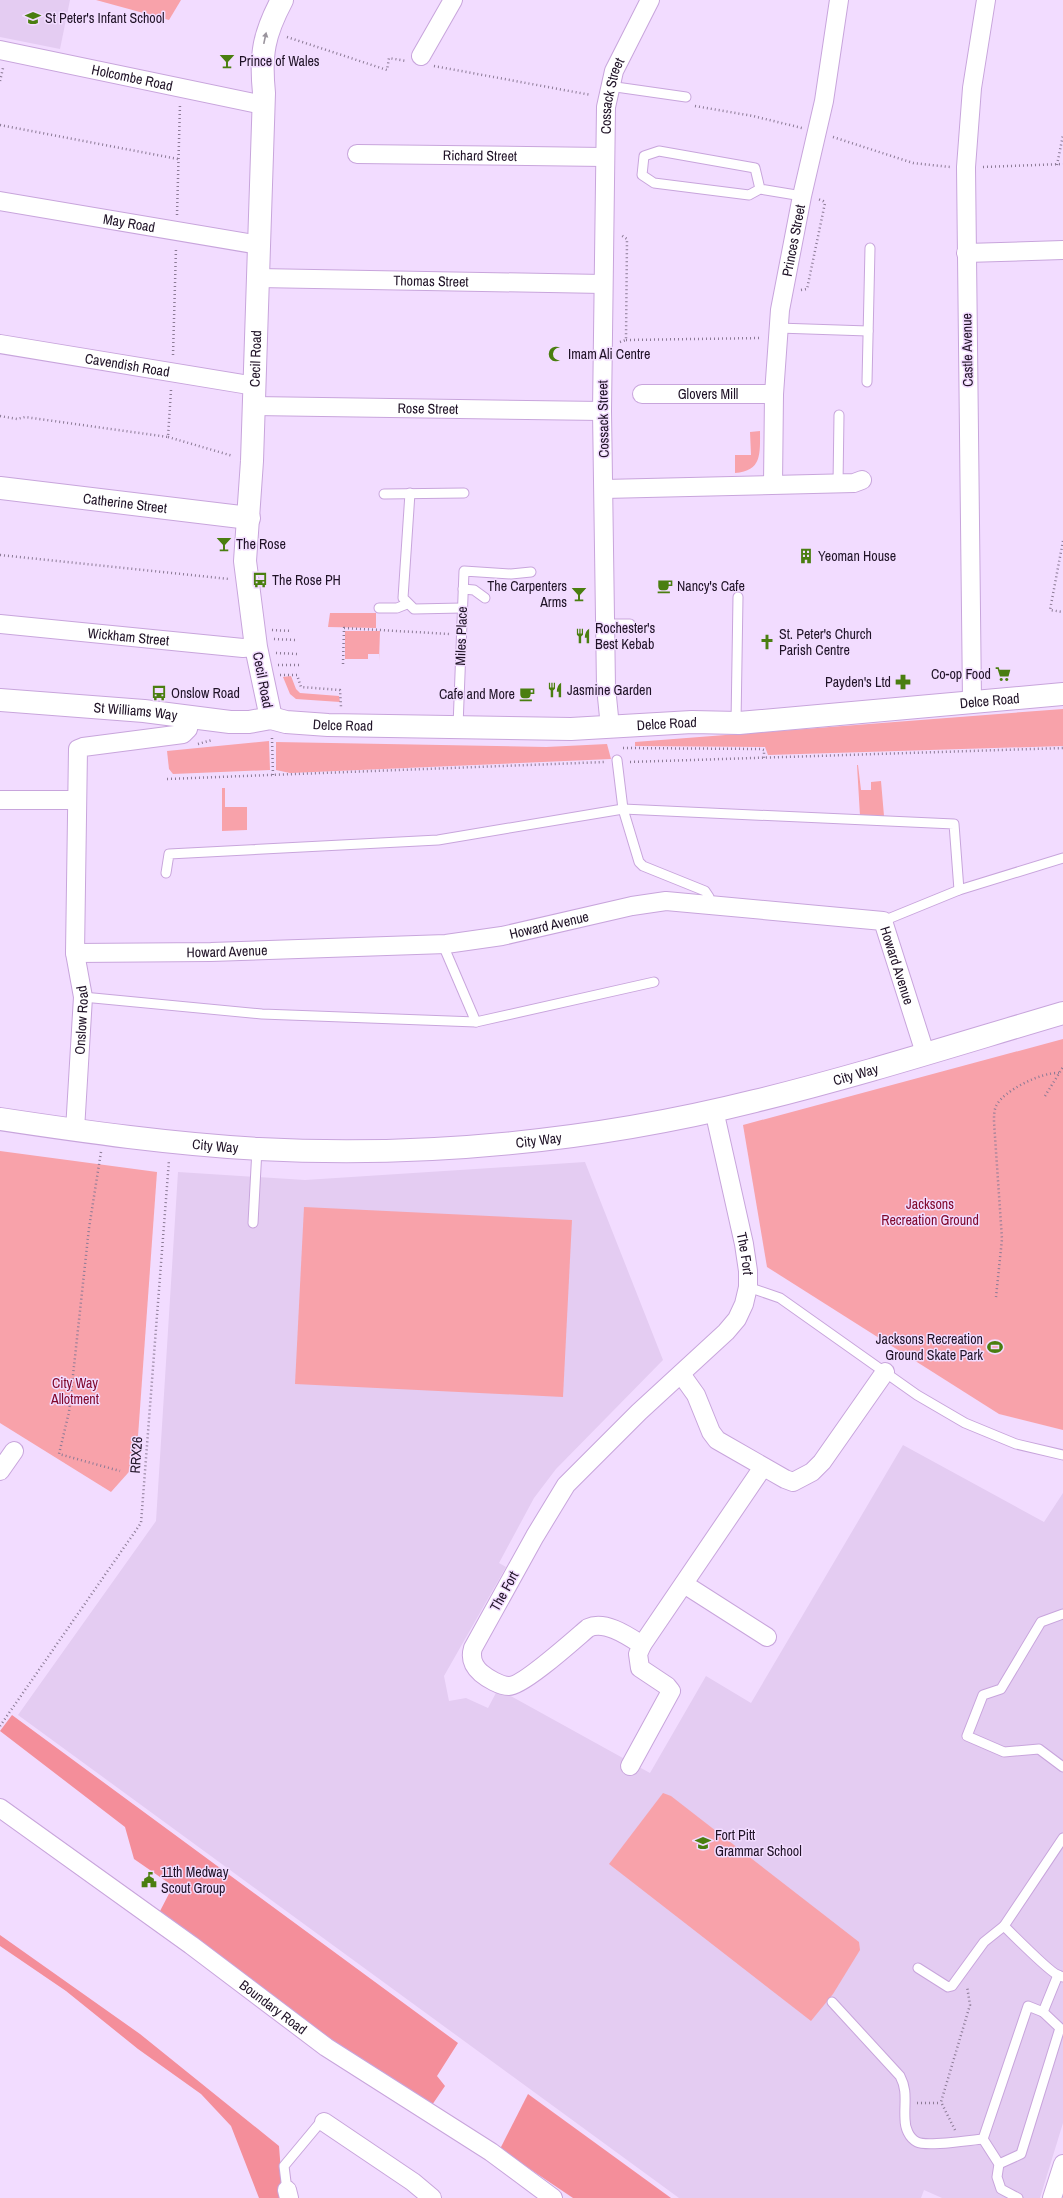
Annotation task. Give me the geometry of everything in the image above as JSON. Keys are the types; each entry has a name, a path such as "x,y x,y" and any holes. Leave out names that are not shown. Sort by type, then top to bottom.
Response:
{"street":[{"name":"Cecil Road","path":"270,734 268,641 246,567 255,396 264,42 269,26 282,0"},
{"path":"421,56 453,0"},
{"name":"Cossack Street","path":"610,727 606,704 602,411 604,157 606,107 609,86 616,66 650,0"},
{"name":"Princes Street","path":"773,484 774,394 772,333 822,112 839,0"},
{"name":"Castle Avenue","path":"972,701 966,167 972,88 986,0"},
{"name":"Holcombe Road","path":"0,50 263,105"},
{"name":"Richard Street","path":"357,154 604,157"},
{"name":"May Road","path":"0,201 259,245"},
{"path":"966,253 1063,250"},
{"name":"Thomas Street","path":"258,278 604,284"},
{"name":"Cavendish Road","path":"0,344 172,373 255,396"},
{"name":"Glovers Mill","path":"642,394 774,394"},
{"name":"Rose Street","path":"255,396 602,411"},
{"path":"604,489 773,484 838,484 854,483 862,480"},
{"name":"Catherine Street","path":"0,488 249,518"},
{"name":"Wickham Street","path":"0,624 243,648 268,641"},
{"name":"Delce Road","path":"270,734 286,722 328,725 458,726 540,729 704,722 736,723 1063,694"},
{"name":"St Williams Way","path":"0,700 120,709 244,722 270,734"},
{"name":"Onslow Road","path":"75,1130 83,997 75,953 79,748 183,734 188,730 190,717"},
{"path":"0,800 77,800"},
{"name":"Howard Avenue","path":"75,953 211,952 443,945 502,936 654,902 709,904 883,921 925,1053"},
{"name":"City Way","path":"0,1119 170,1142 257,1149 379,1151 493,1144 602,1131 762,1100 1063,1013"},
{"name":"The Fort","path":"642,1645 608,1628 589,1627 530,1675 509,1686 481,1673 473,1664 471,1656 479,1636 562,1489 592,1457 734,1323 744,1304 748,1287 744,1244 714,1110"},
{"path":"681,1374 696,1395 715,1439 763,1467 793,1482 815,1469 824,1460 885,1372"},
{"path":"0,1471 14,1451"},
{"path":"630,1766 671,1691 667,1686 640,1668 638,1654 642,1645 763,1467"},
{"path":"684,1584 767,1637"},
{"name":"Boundary Road","path":"0,1808 191,1945 326,2047 491,2152 553,2198"},
{"path":"324,2122 406,2178 432,2198"},
{"path":"1052,2198 1063,2164"}],"lane":[{"path":"609,86 686,97"},
{"path":"760,189 755,168 659,151 644,156 642,175 654,183 749,195 760,189 802,196"},
{"path":"867,382 870,248"},
{"path":"772,333 868,331"},
{"path":"838,484 839,415"},
{"path":"410,493 402,597 407,604 416,609 462,608"},
{"path":"384,494 464,493"},
{"name":"Miles Place","path":"458,726 464,571 511,574 531,572"},
{"path":"463,589 474,590 485,598"},
{"path":"736,723 738,597"},
{"path":"379,608 397,608 407,604"},
{"path":"605,624 630,624"},
{"path":"617,761 623,809 640,864 705,891 709,897 709,904"},
{"path":"166,873 169,854 438,840 623,809 954,824 959,890"},
{"path":"883,921 959,890 1063,858"},
{"path":"443,945 476,1022"},
{"path":"83,997 262,1014 476,1022 654,982"},
{"path":"253,1223 257,1149"},
{"path":"748,1287 780,1298 917,1395 973,1427 1030,1448 1063,1455"},
{"path":"1063,1614 1041,1622 1001,1689 983,1695 967,1736 1004,1752 1039,1749 1063,1766"},
{"path":"918,1968 950,1987 963,1972 984,1942 1004,1926 1063,1838"},
{"path":"1004,1926 1041,1960 1052,1973 1060,1976 1043,2012"},
{"path":"832,2002 900,2076 905,2086 906,2128 911,2138 919,2143 983,2139"},
{"path":"983,2139 1028,2006 1043,2012 1060,2028 1022,2154 999,2164"},
{"path":"288,2194 284,2166 319,2124 324,2122"},
{"path":"983,2139 999,2164 997,2177 1001,2189 1018,2198"}],"path":[{"path":"168,437 172,373 177,231 180,88"},
{"path":"0,125 178,159"},
{"path":"1057,165 1063,135"},
{"path":"966,167 1063,164"},
{"path":"617,233 627,239 626,340"},
{"path":"616,344 626,340 772,333"},
{"path":"0,416 17,419 25,417 168,437 252,462"},
{"path":"1063,541 1050,610 1063,612"},
{"path":"0,556 231,579"},
{"path":"343,664 344,628 451,634"},
{"path":"268,641 292,630"},
{"path":"268,641 295,640"},
{"path":"268,641 298,654"},
{"path":"268,641 282,681"},
{"path":"277,665 300,665"},
{"path":"280,675 297,675 301,687 340,690 341,707"},
{"path":"336,709 346,706"},
{"path":"270,734 273,775"},
{"path":"193,746 215,740"},
{"path":"621,746 622,748 761,749 764,750 764,758"},
{"path":"167,779 617,761 764,758 1063,748"},
{"path":"1045,1096 1063,1067"},
{"path":"996,1296 1002,1239 994,1122 995,1108 1005,1095 1012,1090 1041,1076 1051,1073 1059,1073"},
{"path":"104,1134 89,1228 69,1412 59,1454 120,1471"},
{"name":"RRX26","path":"0,1726 141,1523 170,1142"},
{"path":"958,2141 958,2134 941,2103 970,2005 963,1972"},
{"path":"906,2102 941,2103"}],"shaded area":[{"name":"St Peter's Infant School","path":"0,0 70,0 60,49 0,37"},
{"path":"585,1162 663,1360 556,1469 534,1498 499,1563 506,1567 444,1676 449,1701 466,1698 488,1708 498,1689 650,1773 706,1676 751,1703 903,1445 1044,1522 1063,1493 1063,2123 1040,2198 942,2198 924,2190 921,2198 679,2198 18,1715 156,1521 178,1172 305,1180"},
{"path":"12,1715 458,2043 437,2076 445,2086 432,2105 336,2044 159,1913 173,1886 134,1859 125,1827 0,1731"},
{"path":"0,1935 140,2034 279,2146 283,2198 259,2198 231,2126 201,2094 138,2049 66,1991 0,1946"},
{"path":"528,2094 671,2198 573,2198 500,2149"}],"green space":[{"path":"96,0 181,0 169,20"},
{"path":"760,431 758,460 750,469 744,472 735,473 735,455 751,455 750,432"},
{"path":"330,613 376,613 376,628 328,627"},
{"path":"345,631 380,631 379,661 379,654 368,654 368,659 345,659"},
{"path":"291,676 296,689 300,693 339,696 340,702 296,699 290,694 283,677"},
{"path":"1063,709 1063,746 768,755 765,747 630,746 635,746 635,742"},
{"path":"269,741 270,770 173,774 169,769 167,751"},
{"path":"276,742 546,747 607,744 611,759 290,773 276,770"},
{"path":"857,765 861,790 871,790 871,782 881,781 884,816 860,816"},
{"path":"222,788 225,788 225,807 247,807 247,830 222,831"},
{"name":"Jacksons Recreation Ground","path":"1063,1039 1063,1430 999,1414 767,1267 743,1125"},
{"name":"City Way Allotment","path":"0,1151 157,1172 136,1464 111,1492 0,1423"},
{"path":"304,1207 572,1220 563,1397 295,1384"},
{"path":"663,1793 671,1796 859,1942 860,1950 833,1994 811,2021 609,1864"}],"place":[{"name":"St Peter's Infant School","path":"33,18"},
{"name":"Prince of Wales","path":"227,61"},
{"name":"Imam Ali Centre","path":"556,354"},
{"name":"The Rose","path":"224,544"},
{"name":"Yeoman House","path":"806,556"},
{"name":"The Rose PH","path":"260,580"},
{"name":"Nancy's Cafe","path":"665,586"},
{"name":"The Carpenters Arms","path":"579,594"},
{"name":"Rochester's Best Kebab","path":"583,636"},
{"name":"St. Peter's Church Parish Centre","path":"767,642"},
{"name":"Co-op Food","path":"1003,674"},
{"name":"Payden's Ltd","path":"903,682"},
{"name":"Jasmine Garden","path":"555,690"},
{"name":"Onslow Road","path":"159,693"},
{"name":"Cafe and More","path":"527,694"},
{"name":"Jacksons Recreation Ground Skate Park","path":"995,1347"},
{"name":"Fort Pitt Grammar School","path":"703,1843"},
{"name":"11th Medway Scout Group","path":"149,1880"}]}
